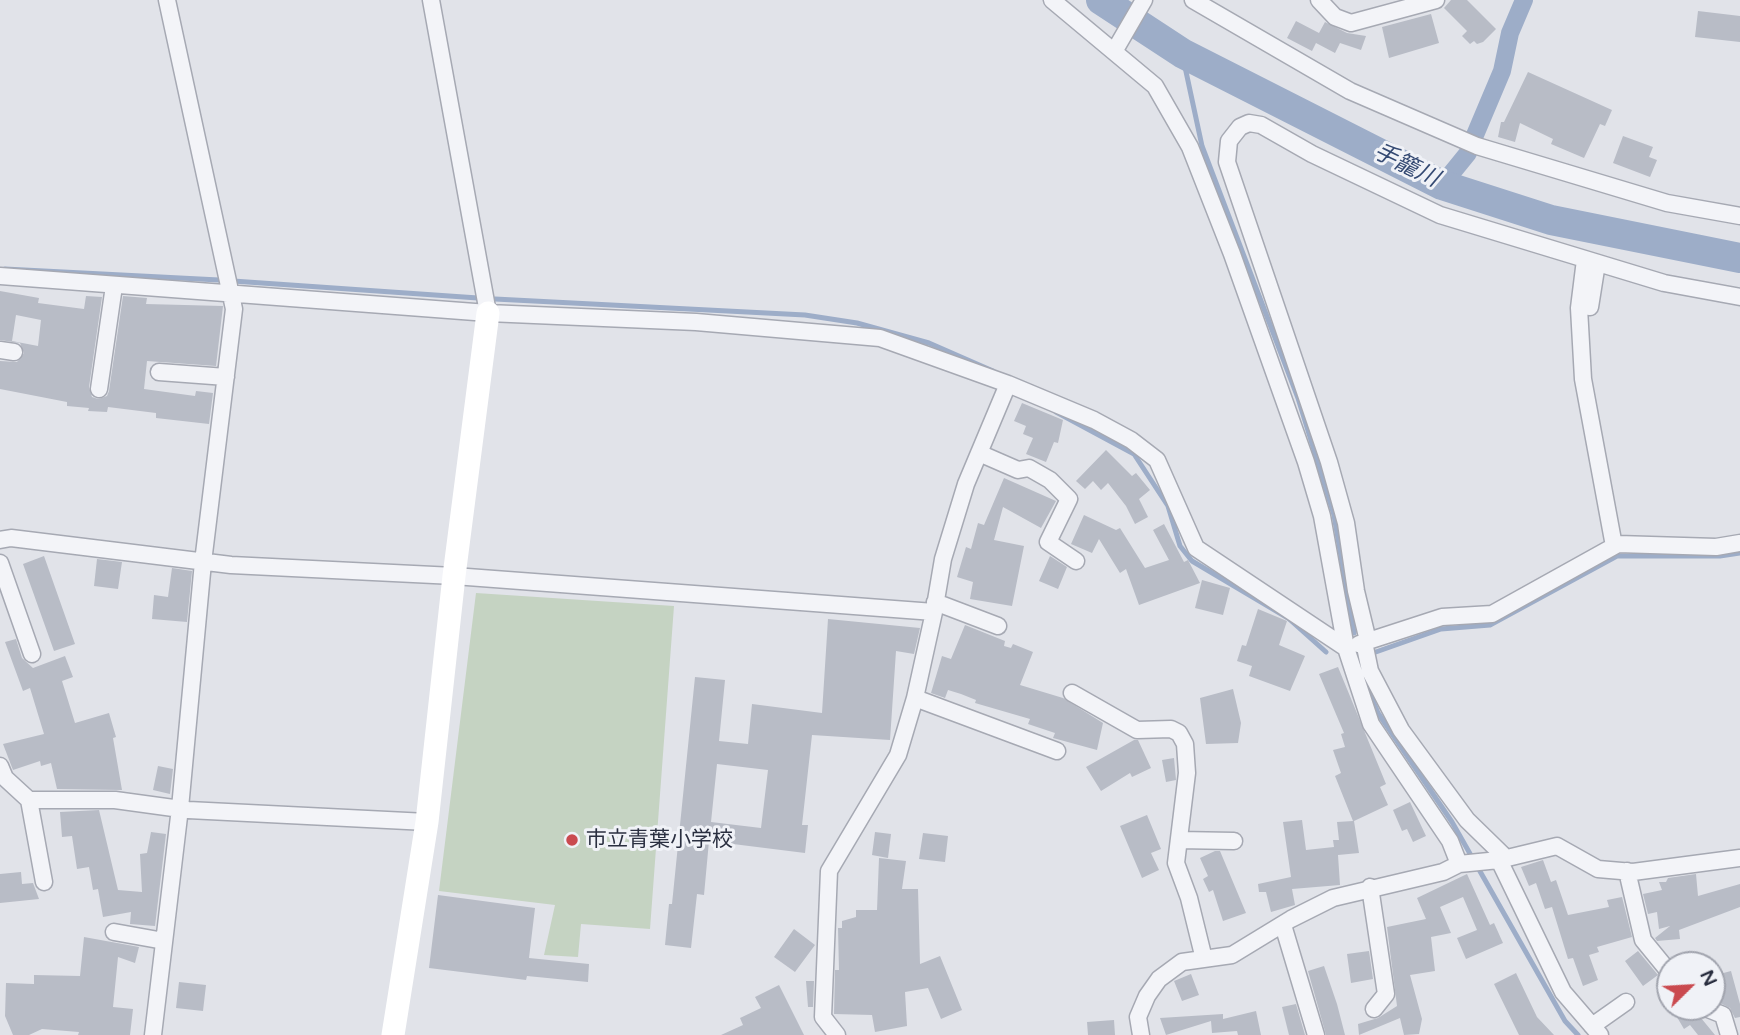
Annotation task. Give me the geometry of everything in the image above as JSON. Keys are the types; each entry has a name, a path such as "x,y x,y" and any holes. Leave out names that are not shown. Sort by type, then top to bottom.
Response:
{"street":[{"path":"153,1035 180,808 203,562 234,309 167,0"},
{"path":"393,1035 427,822 454,576 488,313 431,0"},
{"path":"1052,0 1155,86 1174,115 1232,254 1322,516 1346,648 1371,724 1450,841 1461,864"},
{"path":"1115,50 1144,0"},
{"path":"1193,0 1350,91 1476,146 1667,203 1740,216"},
{"path":"1319,0 1335,17 1351,23 1436,0"},
{"path":"1626,1002 1594,1032 1563,992 1499,859 1401,730 1370,671 1346,523 1329,462 1229,171 1227,151 1233,134 1249,123 1261,125 1312,154 1440,215 1664,283 1740,298"},
{"path":"1591,261 1591,352 1619,545"},
{"path":"0,276 488,313 696,323 880,338 1008,384 1094,420 1140,447 1157,460 1183,524 1196,548 1346,648"},
{"path":"99,389 114,286"},
{"path":"159,372 226,377"},
{"path":"837,1035 823,1017 829,871 898,755 915,698 943,559 979,453 1008,384"},
{"path":"979,453 1018,470 1029,468 1050,481 1069,499 1048,541 1076,561"},
{"path":"0,540 11,538 203,562 934,607 998,626"},
{"path":"1346,648 1442,617 1492,614 1619,545 1717,547 1740,543"},
{"path":"0,564 32,654"},
{"path":"1072,693 1137,730 1171,729 1179,733 1185,744 1187,774 1176,863 1189,898 1204,959"},
{"path":"915,698 1057,751"},
{"path":"0,766 5,778 29,800 44,882"},
{"path":"29,800 115,800 321,819 427,822"},
{"path":"1178,840 1234,841"},
{"path":"1141,1035 1138,1017 1147,996 1159,979 1182,962 1232,955 1333,898 1370,887 1443,872 1461,864 1557,846 1598,869 1627,871 1740,858"},
{"path":"1627,871 1643,940 1656,956"},
{"path":"1370,887 1386,995 1378,1004 1395,1011"},
{"path":"1283,925 1316,1035"},
{"path":"114,932 164,941"}],"green space":[{"path":"476,593 674,606 650,929 581,924 578,957 544,955 555,905 439,891"}],"building":[{"path":"1451,0 1467,0 1496,29 1483,42 1477,44 1474,41 1470,44 1462,36 1467,31 1444,8"},
{"path":"1698,11 1740,16 1740,42 1695,37"},
{"path":"1431,14 1439,43 1389,58 1382,27"},
{"path":"1296,21 1319,33 1325,22 1347,33 1366,36 1361,50 1340,43 1335,53 1316,43 1312,51 1287,38"},
{"path":"1528,72 1612,110 1605,126 1600,124 1584,158 1551,144 1553,139 1520,123 1515,142 1498,137 1501,122 1504,122"},
{"path":"1623,136 1653,147 1649,157 1657,160 1650,177 1613,163"},
{"path":"0,291 39,298 38,303 84,309 86,296 102,297 89,387 92,397 98,399 107,396 109,391 123,296 147,298 146,304 223,306 216,366 147,361 144,389 195,396 196,391 213,393 209,424 156,418 156,413 108,407 107,412 88,411 89,408 67,406 67,402 0,389 0,361 17,362 24,353 20,343 0,340","holes":["16,315 41,320 38,346 12,341"]},
{"path":"1022,403 1063,420 1058,443 1054,442 1046,462 1026,454 1033,438 1023,434 1026,426 1014,421"},
{"path":"1106,450 1132,476 1136,473 1150,490 1139,499 1148,517 1135,524 1126,506 1108,483 1101,490 1093,481 1085,489 1076,481"},
{"path":"1004,478 1056,501 1041,528 1003,507 994,540 1024,546 1012,606 970,599 973,582 957,577 966,547 971,549 978,523 984,525"},
{"path":"1084,515 1116,530 1120,528 1145,568 1169,560 1153,530 1164,524 1184,562 1188,560 1200,583 1139,605 1126,569 1120,573 1099,539 1092,553 1071,544"},
{"path":"44,556 75,644 54,651 23,564"},
{"path":"1050,556 1067,567 1058,589 1039,581"},
{"path":"97,559 122,562 118,589 94,586"},
{"path":"172,568 192,571 187,622 152,619 154,595 168,597"},
{"path":"1202,580 1230,588 1223,615 1195,608"},
{"path":"1258,609 1287,621 1279,645 1305,656 1290,691 1249,676 1252,666 1237,661 1242,645 1246,646"},
{"path":"828,619 920,628 914,654 896,651 890,740 812,735 802,825 808,825 805,853 709,841 704,895 697,894 691,948 665,945 669,904 672,904 695,677 725,680 719,741 748,744 752,704 822,713","holes":["717,764 768,770 761,828 711,822"]},
{"path":"965,625 1005,641 1004,646 1011,648 1013,644 1033,652 1020,685 1063,698 1103,723 1097,750 1053,738 1055,733 1028,724 1030,719 975,703 976,700 961,694 948,690 945,698 931,693 942,656 951,659"},
{"path":"16,639 22,658 33,668 65,656 73,677 62,681 75,723 109,713 116,737 113,738 122,790 57,789 51,763 41,766 40,761 13,770 3,744 44,734 30,688 23,691 5,642"},
{"path":"1338,667 1386,784 1380,787 1388,805 1354,821 1359,853 1338,855 1340,885 1292,889 1295,905 1271,912 1266,892 1259,892 1258,884 1291,877 1283,822 1302,820 1306,850 1334,847 1333,840 1339,840 1337,822 1353,821 1335,776 1341,773 1333,750 1345,747 1341,734 1344,733 1319,674"},
{"path":"1233,689 1241,723 1238,743 1206,744 1200,698"},
{"path":"1138,740 1151,768 1132,777 1130,773 1101,791 1086,767"},
{"path":"1174,758 1176,780 1166,782 1162,760"},
{"path":"158,766 173,769 170,794 153,790"},
{"path":"1410,802 1426,836 1413,842 1407,829 1402,831 1393,810"},
{"path":"99,810 118,890 142,892 140,854 147,853 151,832 166,834 155,926 130,924 131,912 103,917 98,889 93,890 89,867 77,869 72,836 62,837 60,812"},
{"path":"1147,815 1161,849 1151,853 1159,870 1142,878 1120,826"},
{"path":"875,832 891,834 888,858 872,855"},
{"path":"923,833 948,836 945,862 919,859"},
{"path":"1220,851 1246,913 1223,921 1213,890 1209,892 1203,879 1208,876 1200,858"},
{"path":"879,858 906,861 902,889 918,889 920,964 940,956 962,1010 941,1019 928,988 905,992 907,1026 875,1032 872,1015 834,1014 835,970 839,970 838,928 842,928 842,921 856,917 856,910 877,910"},
{"path":"1543,860 1551,882 1556,880 1568,915 1609,907 1607,900 1622,897 1632,937 1597,947 1599,952 1589,955 1598,980 1583,986 1573,958 1568,959 1552,907 1545,909 1536,883 1529,886 1521,867"},
{"path":"21,872 22,884 33,883 39,899 0,903 0,874"},
{"path":"1467,874 1490,925 1494,923 1503,943 1466,959 1457,938 1477,930 1463,897 1440,907 1451,933 1431,937 1435,971 1410,975 1422,1019 1419,1034 1404,1035 1400,1018 1359,1035 1358,1024 1378,1018 1397,1006 1387,927 1426,919 1417,898"},
{"path":"1696,874 1698,896 1740,884 1740,907 1679,930 1680,939 1657,941 1655,938 1670,926 1659,929 1657,912 1648,914 1643,894 1662,890 1659,882 1666,882 1668,878"},
{"path":"438,895 535,908 529,958 589,964 588,982 527,976 526,980 429,968"},
{"path":"794,929 815,945 795,972 774,957"},
{"path":"84,937 139,947 135,963 118,957 113,1007 133,1009 130,1035 78,1035 79,1032 42,1029 29,1035 13,1035 5,1016 6,983 34,984 34,975 80,976"},
{"path":"1369,951 1373,979 1351,983 1347,954"},
{"path":"1638,951 1656,973 1656,976 1643,986 1625,961"},
{"path":"1324,966 1345,1035 1326,1035 1308,971"},
{"path":"1731,971 1740,1004 1740,1017 1735,1018 1726,1006 1726,972"},
{"path":"1516,973 1537,1017 1554,1035 1519,1035 1494,984"},
{"path":"1191,974 1199,995 1182,1001 1174,981"},
{"path":"806,981 814,981 813,1007 808,1007"},
{"path":"179,982 206,985 203,1011 176,1008"},
{"path":"779,985 804,1035 721,1035 743,1025 740,1018 761,1008 755,997"},
{"path":"1296,1004 1305,1035 1289,1035 1282,1007"},
{"path":"1256,1011 1261,1035 1238,1035 1237,1031 1212,1033 1211,1021 1166,1035 1160,1018 1223,1014 1223,1019"},
{"path":"1114,1020 1115,1035 1088,1035 1087,1022"},
{"path":"1679,1021 1704,1021 1715,1035 1698,1035 1690,1025 1684,1029"}],"waterway":[{"name":"手籠川","path":"1101,0 1182,53 1442,185 1551,220 1740,258"},
{"path":"1475,135 1502,71 1510,33 1524,0"},
{"path":"1182,53 1202,146 1298,398 1334,515 1354,633"},
{"path":"1442,185 1468,153"},
{"path":"5,269 219,280"},
{"path":"233,281 478,298"},
{"path":"495,299 805,315 857,323 929,343 993,371"},
{"path":"1056,412 1134,454 1168,506 1180,546 1192,561 1288,618 1326,652"},
{"path":"1373,653 1441,629 1490,625 1617,556 1720,556 1740,553"},
{"path":"1365,682 1378,713 1452,822 1565,1021 1578,1035"}],"place":[{"name":"市立青葉小学校","path":"572,840"}]}
